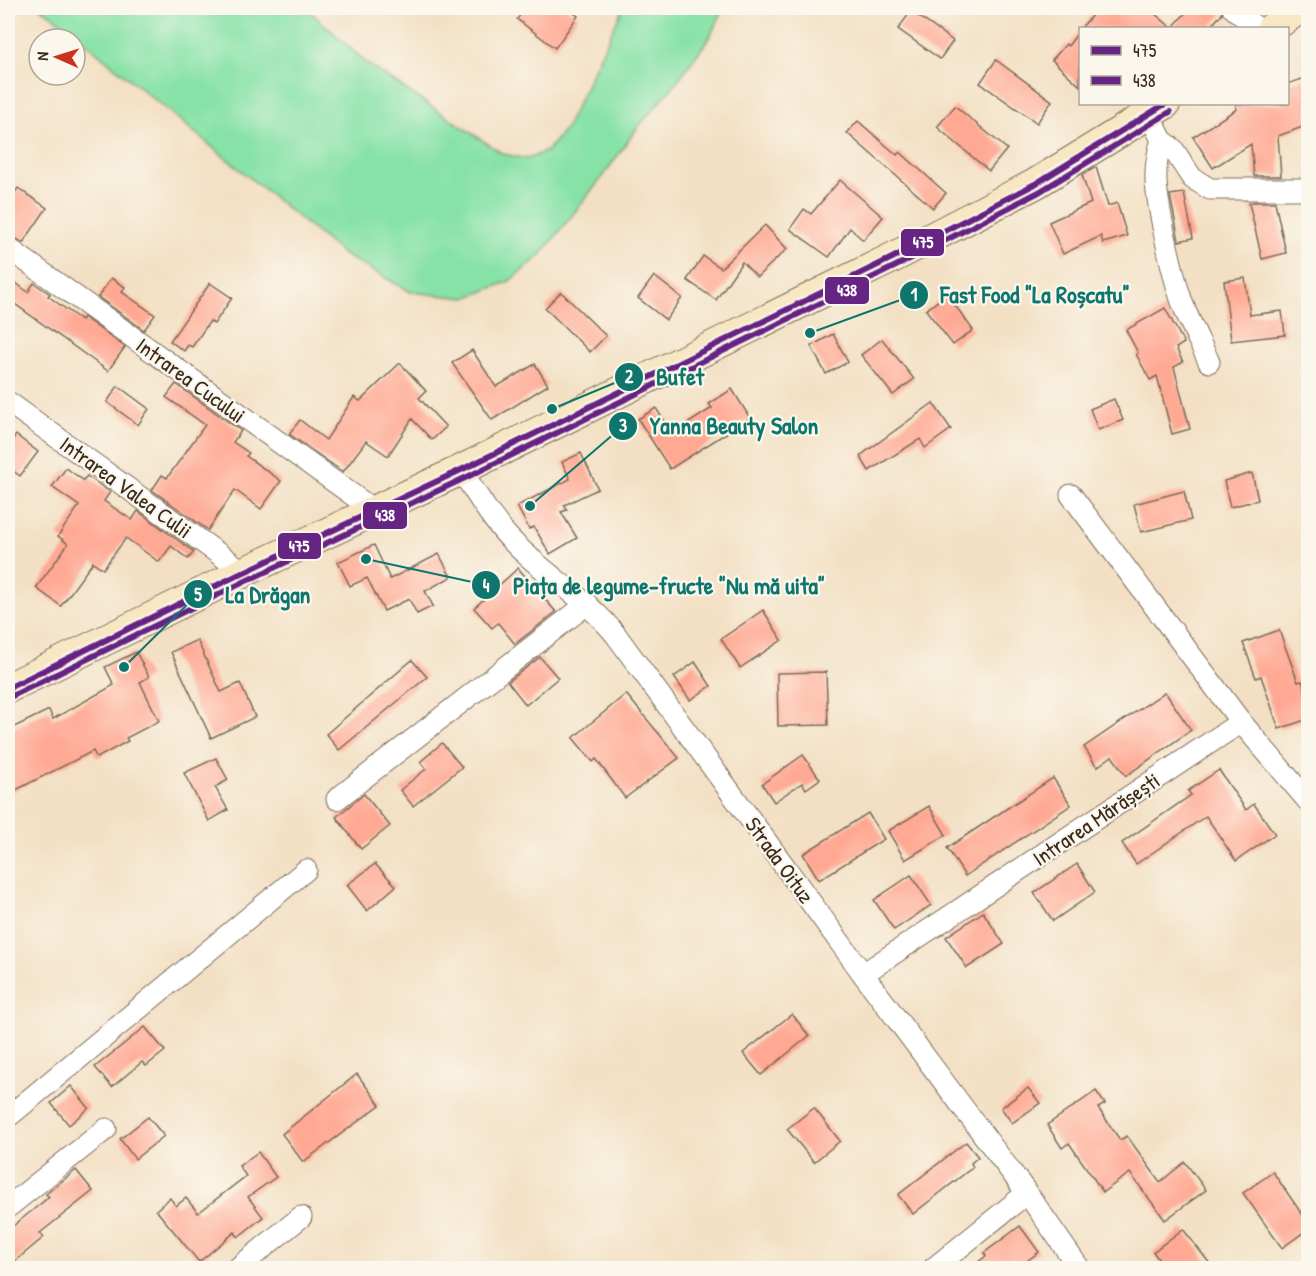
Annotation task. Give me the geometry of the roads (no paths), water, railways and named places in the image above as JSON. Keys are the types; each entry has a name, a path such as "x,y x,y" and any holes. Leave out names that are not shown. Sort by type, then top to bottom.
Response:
{"main road":[{"path":"1273,27 1300,8"},
{"path":"8,688 244,572 461,470 975,216 1159,119"}],"street":[{"path":"1233,8 1256,27"},
{"path":"1159,119 1173,149 1192,178 1210,189 1308,189"},
{"path":"1159,119 1156,187 1173,274 1182,302 1209,363"},
{"name":"Intrarea Cucului","path":"8,248 375,511"},
{"name":"Intrarea Valea Culii","path":"8,402 244,572"},
{"name":"Strada Oituz","path":"461,470 502,530 517,546 587,604 615,635 863,974 1027,1193 1079,1269"},
{"path":"1071,495 1241,722 1308,801"},
{"path":"338,799 587,604"},
{"name":"Intrarea Mărășești","path":"863,974 1241,722"},
{"path":"8,1117 306,870"},
{"path":"8,1207 106,1129"},
{"path":"934,1269 1027,1193"},
{"path":"238,1269 301,1217"}],"place":[{"name":"Fast Food \"La Roșcatu\"","path":"810,333"},
{"name":"Bufet","path":"552,409"},
{"name":"Yanna Beauty Salon","path":"530,506"},
{"name":"Piața de legume-fructe \"Nu mă uita\"","path":"366,559"},
{"name":"La Drăgan","path":"124,667"}]}
